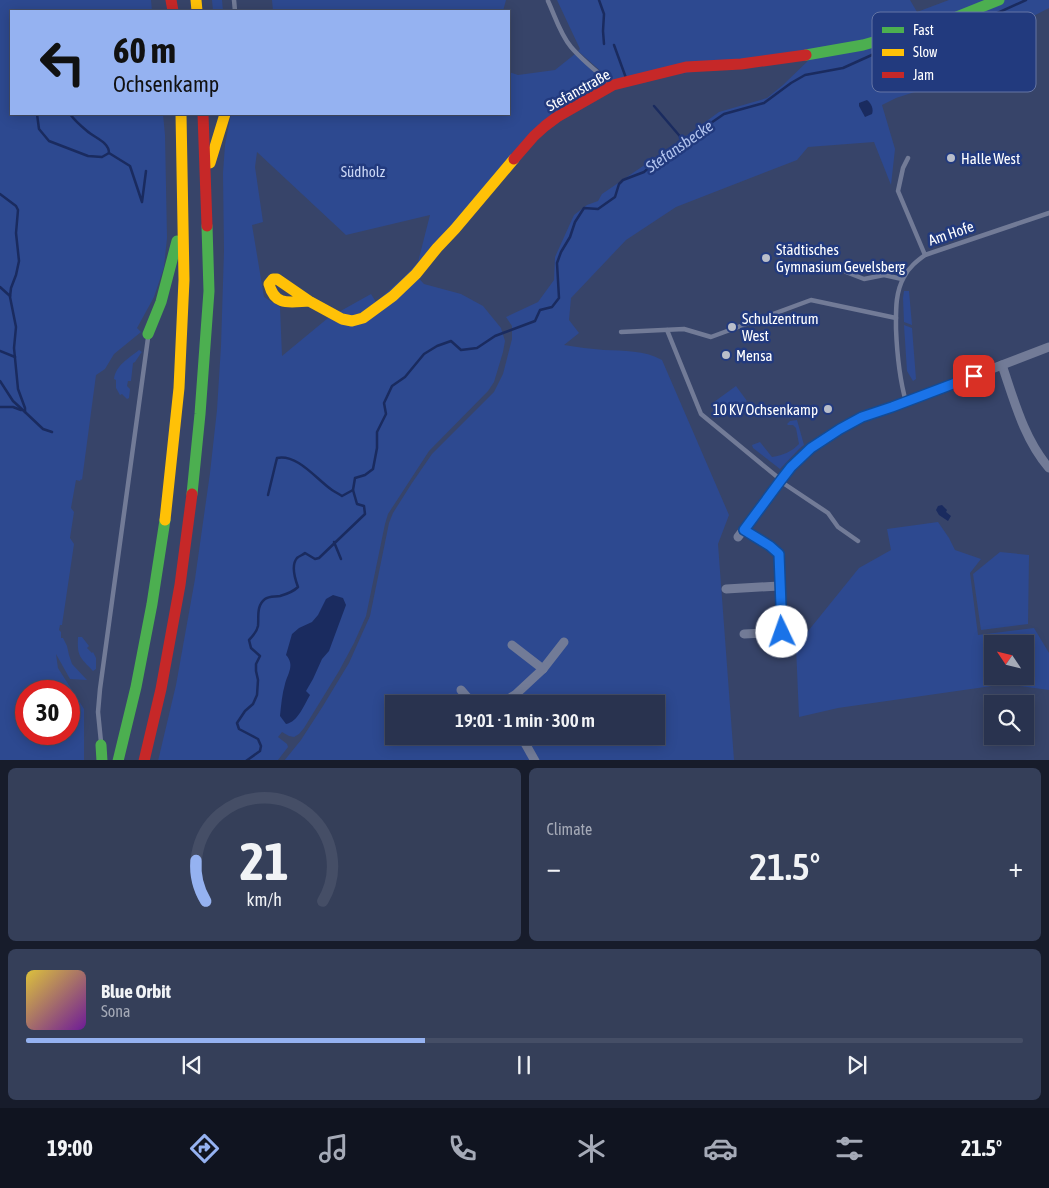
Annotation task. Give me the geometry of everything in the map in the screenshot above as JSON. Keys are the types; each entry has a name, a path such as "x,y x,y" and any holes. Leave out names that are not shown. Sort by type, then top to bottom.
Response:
{"main road":[{"name":"Stefanstraße","path":"969,12 999,0"},
{"name":"Stefanstraße","path":"309,301 342,319 352,321 363,318 393,296 416,274 534,136 557,117 613,85 686,67 741,64 791,58 872,42"},
{"path":"118,760 151,613 166,515 179,388 184,280 181,115"},
{"path":"144,760 161,689 178,595 193,486 200,414 209,291 204,115"},
{"path":"205,177 225,115"},
{"path":"148,334 161,302 183,217"},
{"path":"102,745 102,760"}],"street":[{"path":"744,634 782,632 779,554 770,546 741,534 780,480 811,448 862,417 1049,347"},
{"path":"1002,364 1022,421 1035,448 1049,468"},
{"path":"726,589 779,586"},
{"path":"516,695 543,669 564,642"},
{"path":"512,645 543,669"},
{"path":"461,690 465,695"},
{"path":"527,745 535,760"}],"lane":[{"path":"548,1 560,29 570,46 613,85"},
{"path":"908,158 903,168 898,191 925,255"},
{"name":"Am Hofe","path":"906,402 898,365 896,318 898,292 905,274 925,255 1049,213"},
{"path":"846,272 864,279 884,275 902,279"},
{"path":"621,332 684,330 711,337 811,300 896,318"},
{"path":"667,330 701,414 780,480 828,513 838,527 858,541"},
{"path":"102,745 98,712 100,689 148,334"}],"green space":[{"path":"0,0 151,0 152,10 10,10 10,115 163,115 167,238 164,267 154,297 137,328 141,332 114,354 105,369 96,375 82,480 76,480 71,508 74,512 70,538 74,544 62,625 60,625 59,630 61,638 63,638 67,646 72,664 87,680 70,679 56,654 58,668 66,680 15,680 15,745 80,745 80,703 84,709 84,760 0,760"},
{"path":"212,0 222,0 223,10 213,10"},
{"path":"272,0 506,0 503,10 273,10"},
{"path":"557,0 910,0 917,12 872,12 872,92 915,92 882,105 895,149 891,185 874,142 808,147 797,160 676,207 626,240 571,298 569,320 579,333 564,345 641,353 662,360 729,515 718,544 734,760 285,760 301,740 349,663 370,616 389,523 393,513 432,454 494,392 503,374 512,339 512,326 506,317 538,302 554,280 555,257 574,215 587,205 598,201 602,194 719,112 767,98 812,57 613,82 578,51 580,49"},
{"path":"949,0 1049,0 1049,8 1036,15 1036,12 917,12"},
{"name":"Südholz","path":"575,54 610,84 546,121 412,271 424,284 461,294 483,306 501,328 505,341 494,382 488,391 429,451 388,514 366,616 354,643 304,728 294,737 282,732 278,737 288,747 278,760 158,760 176,685 195,579 210,473 217,410 221,346 224,251 223,173 225,145 231,115 510,115 510,72 518,75 555,70","holes":["257,152 346,235 430,215 418,262 406,275 376,302 371,294 328,318 282,356 280,307 264,297 252,225 263,222 255,167"]},
{"path":"904,291 909,291 912,325 904,322"},
{"path":"904,325 912,328 916,379 913,381 907,371"},
{"path":"139,350 142,352 133,363 131,381 128,381 127,386 130,389 129,398 127,399 122,394 120,395 116,388 115,374 123,363"},
{"path":"736,386 747,401 724,417 714,402"},
{"path":"797,420 804,445 780,469 753,448 752,445 760,442 772,457 790,451 799,444 796,428 793,425 787,424 790,421"},
{"path":"938,522 955,550 981,559 970,573 978,635 1034,628 1049,653 1049,690 1013,685 1034,685 1034,635 984,635 984,685 999,685 838,708 799,717 796,646 859,568 891,550 887,529"},
{"path":"1000,552 1029,555 1028,624 981,630 973,574"},
{"path":"78,637 82,637 89,646 87,648 93,652 96,658 96,669 93,671 80,656"}],"shaded area":[{"path":"867,100 872,106 873,112 865,117 859,103"},
{"path":"942,505 951,516 948,521 939,515 936,510 938,506"},
{"path":"333,595 343,598 346,605 329,651 322,659 306,691 310,695 297,717 286,724 280,716 283,692 290,669 290,662 286,655 292,634 299,628 312,622 326,599"}],"waterway":[{"path":"599,0 604,14 604,44"},
{"name":"Stefansbecke","path":"1000,12 1026,0"},
{"path":"614,45 626,78"},
{"name":"Stefansbecke","path":"247,760 260,751 261,746 258,739 239,729 237,723 245,711 253,704 257,695 256,664 260,656 251,648 249,640 257,628 260,605 267,598 292,592 298,587 294,568 297,558 305,553 315,559 319,558 365,514 364,506 357,504 353,490 355,478 365,475 373,469 377,448 377,432 386,414 384,403 392,386 405,377 424,354 437,346 451,341 461,350 477,348 495,336 535,321 540,310 552,307 559,298 557,263 575,222 584,208 598,209 615,197 619,184 623,180 644,172 660,158 724,114 764,103 805,75 843,68 872,55"},
{"path":"654,106 684,141"},
{"path":"37,115 39,129 49,141 88,156 102,157 109,153"},
{"path":"71,115 90,134 104,143 109,153 130,166 142,202 146,171"},
{"path":"0,194 16,206 18,210 16,233 19,261 10,297 16,327 14,348 18,389 25,412 43,429 52,432"},
{"path":"0,287 10,296"},
{"path":"0,351 15,357"},
{"path":"0,381 13,401 25,412"},
{"path":"0,407 13,407 21,410"},
{"path":"268,495 277,458 285,458 299,463 342,496 353,490"},
{"path":"334,542 341,559"}],"traffic: fast":[{"path":"969,12 999,0"},
{"path":"806,55 872,42"},
{"path":"192,494 209,291 207,226"},
{"path":"148,334 161,302 177,241"},
{"path":"118,760 136,687 152,604 165,520"},
{"path":"101,745 102,760"}],"traffic: slow":[{"path":"196,0 197,10"},
{"path":"165,520 179,388 184,280 181,115"},
{"path":"210,163 225,115"},
{"path":"309,301 284,302 279,300 269,284 273,279 277,279 309,301 342,319 352,321 363,318 393,296 416,274 514,159"}],"traffic: jam":[{"path":"171,0 173,10"},
{"path":"514,159 534,136 557,117 613,85 686,67 741,64 806,55"},
{"path":"203,115 207,226"},
{"path":"144,760 161,689 180,585 192,494"}],"place":[{"name":"Halle West","path":"951,158"},
{"name":"Städtisches Gymnasium Gevelsberg","path":"766,258"},
{"name":"Schulzentrum West","path":"732,327"},
{"name":"Mensa","path":"726,355"},
{"name":"10 KV Ochsenkamp","path":"828,409"}],"route":[{"path":"782,632 779,554 770,546 744,530 781,480 791,467 811,448 862,417 974,376"}]}
